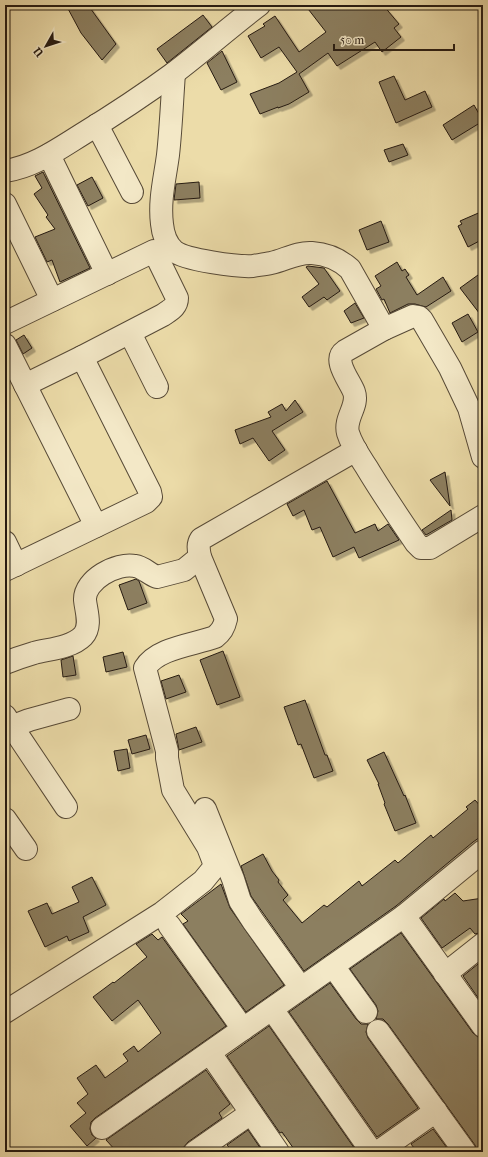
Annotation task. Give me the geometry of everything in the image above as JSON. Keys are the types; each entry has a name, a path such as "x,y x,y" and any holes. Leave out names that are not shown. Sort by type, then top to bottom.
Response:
{"street":[{"path":"5,171 17,170 49,155 97,125 174,73 260,5"},
{"path":"174,73 168,155 162,195 162,224 168,245 181,255 239,266 253,266 272,263 298,254 310,252 333,258 343,263 350,269 384,329"},
{"path":"97,125 132,192"},
{"path":"49,155 106,274"},
{"path":"5,204 52,300"},
{"path":"5,323 154,251 177,298 177,303 174,307 163,315 130,333 24,385"},
{"path":"483,457 469,408 450,368 419,317 413,316 384,329 340,355 339,359 354,392 355,398 347,422 348,431 356,450 411,536 421,548 430,548 483,516"},
{"path":"130,333 157,387"},
{"path":"5,345 96,526"},
{"path":"5,542 11,567 150,500 151,495 82,357"},
{"path":"5,1012 162,912 200,883 212,870 214,866 213,860 208,847 173,790 167,751 145,668 149,661 169,651 215,637 225,626 226,619 200,557 199,542 201,539 356,450"},
{"path":"5,663 30,654 60,648 82,636 86,632 87,624 85,599 88,588 108,570 126,565 134,565 157,577 184,570 200,557"},
{"path":"66,807 8,722 69,710"},
{"path":"204,809 233,879 240,900 256,926 301,988"},
{"path":"5,819 26,849"},
{"path":"102,1128 404,916 483,851"},
{"path":"404,916 483,1026"},
{"path":"168,925 243,1029"},
{"path":"445,974 483,944"},
{"path":"333,966 366,1012"},
{"path":"272,1009 372,1152"},
{"path":"378,1031 465,1152"},
{"path":"210,1053 278,1152"},
{"path":"378,1152 436,1111"},
{"path":"195,1152 251,1113"}],"building":[{"path":"66,5 88,5 116,44 102,60 81,33"},
{"path":"305,5 383,5 399,24 394,28 401,37 382,52 375,42 337,66 328,53 299,74 309,92 289,104 260,114 250,94 279,83 297,72 279,47 261,58 248,36 265,26 263,24 275,16 299,52 326,32"},
{"path":"203,15 212,27 167,63 157,49"},
{"path":"222,51 237,82 221,90 207,63"},
{"path":"394,76 405,100 425,91 432,107 396,123 379,82"},
{"path":"474,105 483,121 452,140 443,125"},
{"path":"403,144 408,155 389,162 384,150"},
{"path":"43,172 90,268 60,282 52,260 47,262 35,237 55,229 46,217 48,215 34,194 42,188 35,176"},
{"path":"92,177 103,198 88,206 77,185"},
{"path":"199,182 200,198 174,200 176,184"},
{"path":"483,211 483,239 468,247 458,226 462,224 460,221"},
{"path":"381,221 389,242 367,250 359,230"},
{"path":"397,262 402,271 405,269 409,275 406,277 417,295 443,277 451,291 426,307 408,304 390,313 384,299 382,300 376,289 381,286 375,276"},
{"path":"306,267 324,268 340,291 327,300 324,297 309,307 302,297 319,284"},
{"path":"478,275 483,282 483,318 460,288"},
{"path":"355,303 364,318 351,323 344,311"},
{"path":"468,314 478,332 462,342 452,323"},
{"path":"24,335 32,348 23,354 16,340"},
{"path":"295,400 303,412 272,431 285,450 269,461 253,438 240,444 235,430 271,417 268,412 282,404 286,411"},
{"path":"445,472 450,506 430,480"},
{"path":"327,481 355,533 375,524 378,531 388,524 399,540 359,558 354,547 333,557 320,527 312,530 304,510 293,516 287,504"},
{"path":"451,510 452,520 426,535 422,530"},
{"path":"136,579 139,581 147,603 128,610 119,585"},
{"path":"223,651 240,697 217,705 200,660"},
{"path":"123,652 127,667 106,672 103,657"},
{"path":"73,656 76,675 63,677 61,660"},
{"path":"179,675 186,692 166,699 161,681"},
{"path":"305,700 325,755 327,755 333,771 314,778 301,744 298,745 284,707"},
{"path":"196,727 202,742 179,750 176,734"},
{"path":"146,735 150,749 132,754 128,740"},
{"path":"127,749 130,768 118,771 114,751"},
{"path":"384,752 404,796 405,795 416,823 395,831 384,804 385,803 379,784 367,760"},
{"path":"475,800 483,809 483,835 396,906 304,971 251,896 241,866 263,854 272,871 279,880 278,882 288,895 283,900 302,923 324,905 327,907 359,881 362,886 395,860 398,863 431,835 433,838 468,809 466,807"},
{"path":"92,877 106,905 83,917 89,932 69,941 67,936 45,947 28,911 47,903 52,914 79,902 72,887"},
{"path":"221,884 230,908 284,985 246,1012 183,924 188,921 181,914"},
{"path":"455,893 463,901 483,898 483,932 475,934 470,928 442,948 421,918 444,899 445,901"},
{"path":"401,933 473,1033 478,1037 483,1038 483,1152 477,1152 475,1145 388,1024 383,1019 376,1019 378,1011 376,1005 350,969"},
{"path":"152,934 158,940 162,937 226,1026 95,1118 91,1122 90,1129 92,1135 96,1138 87,1146 70,1126 86,1113 77,1103 88,1094 77,1078 96,1065 105,1078 128,1061 123,1054 134,1046 138,1052 161,1033 138,1000 112,1021 93,997 113,982 114,983 147,957 136,944"},
{"path":"483,960 483,1005 463,976"},
{"path":"330,983 356,1019 361,1024 368,1024 366,1032 368,1038 418,1108 377,1137 289,1012"},
{"path":"269,1026 357,1152 296,1152 282,1132 280,1133 227,1056"},
{"path":"206,1070 230,1104 219,1113 222,1118 188,1142 178,1152 117,1152 106,1140"},
{"path":"433,1129 450,1152 417,1152 411,1144"},
{"path":"248,1130 261,1149 258,1152 233,1152 227,1145"}]}
